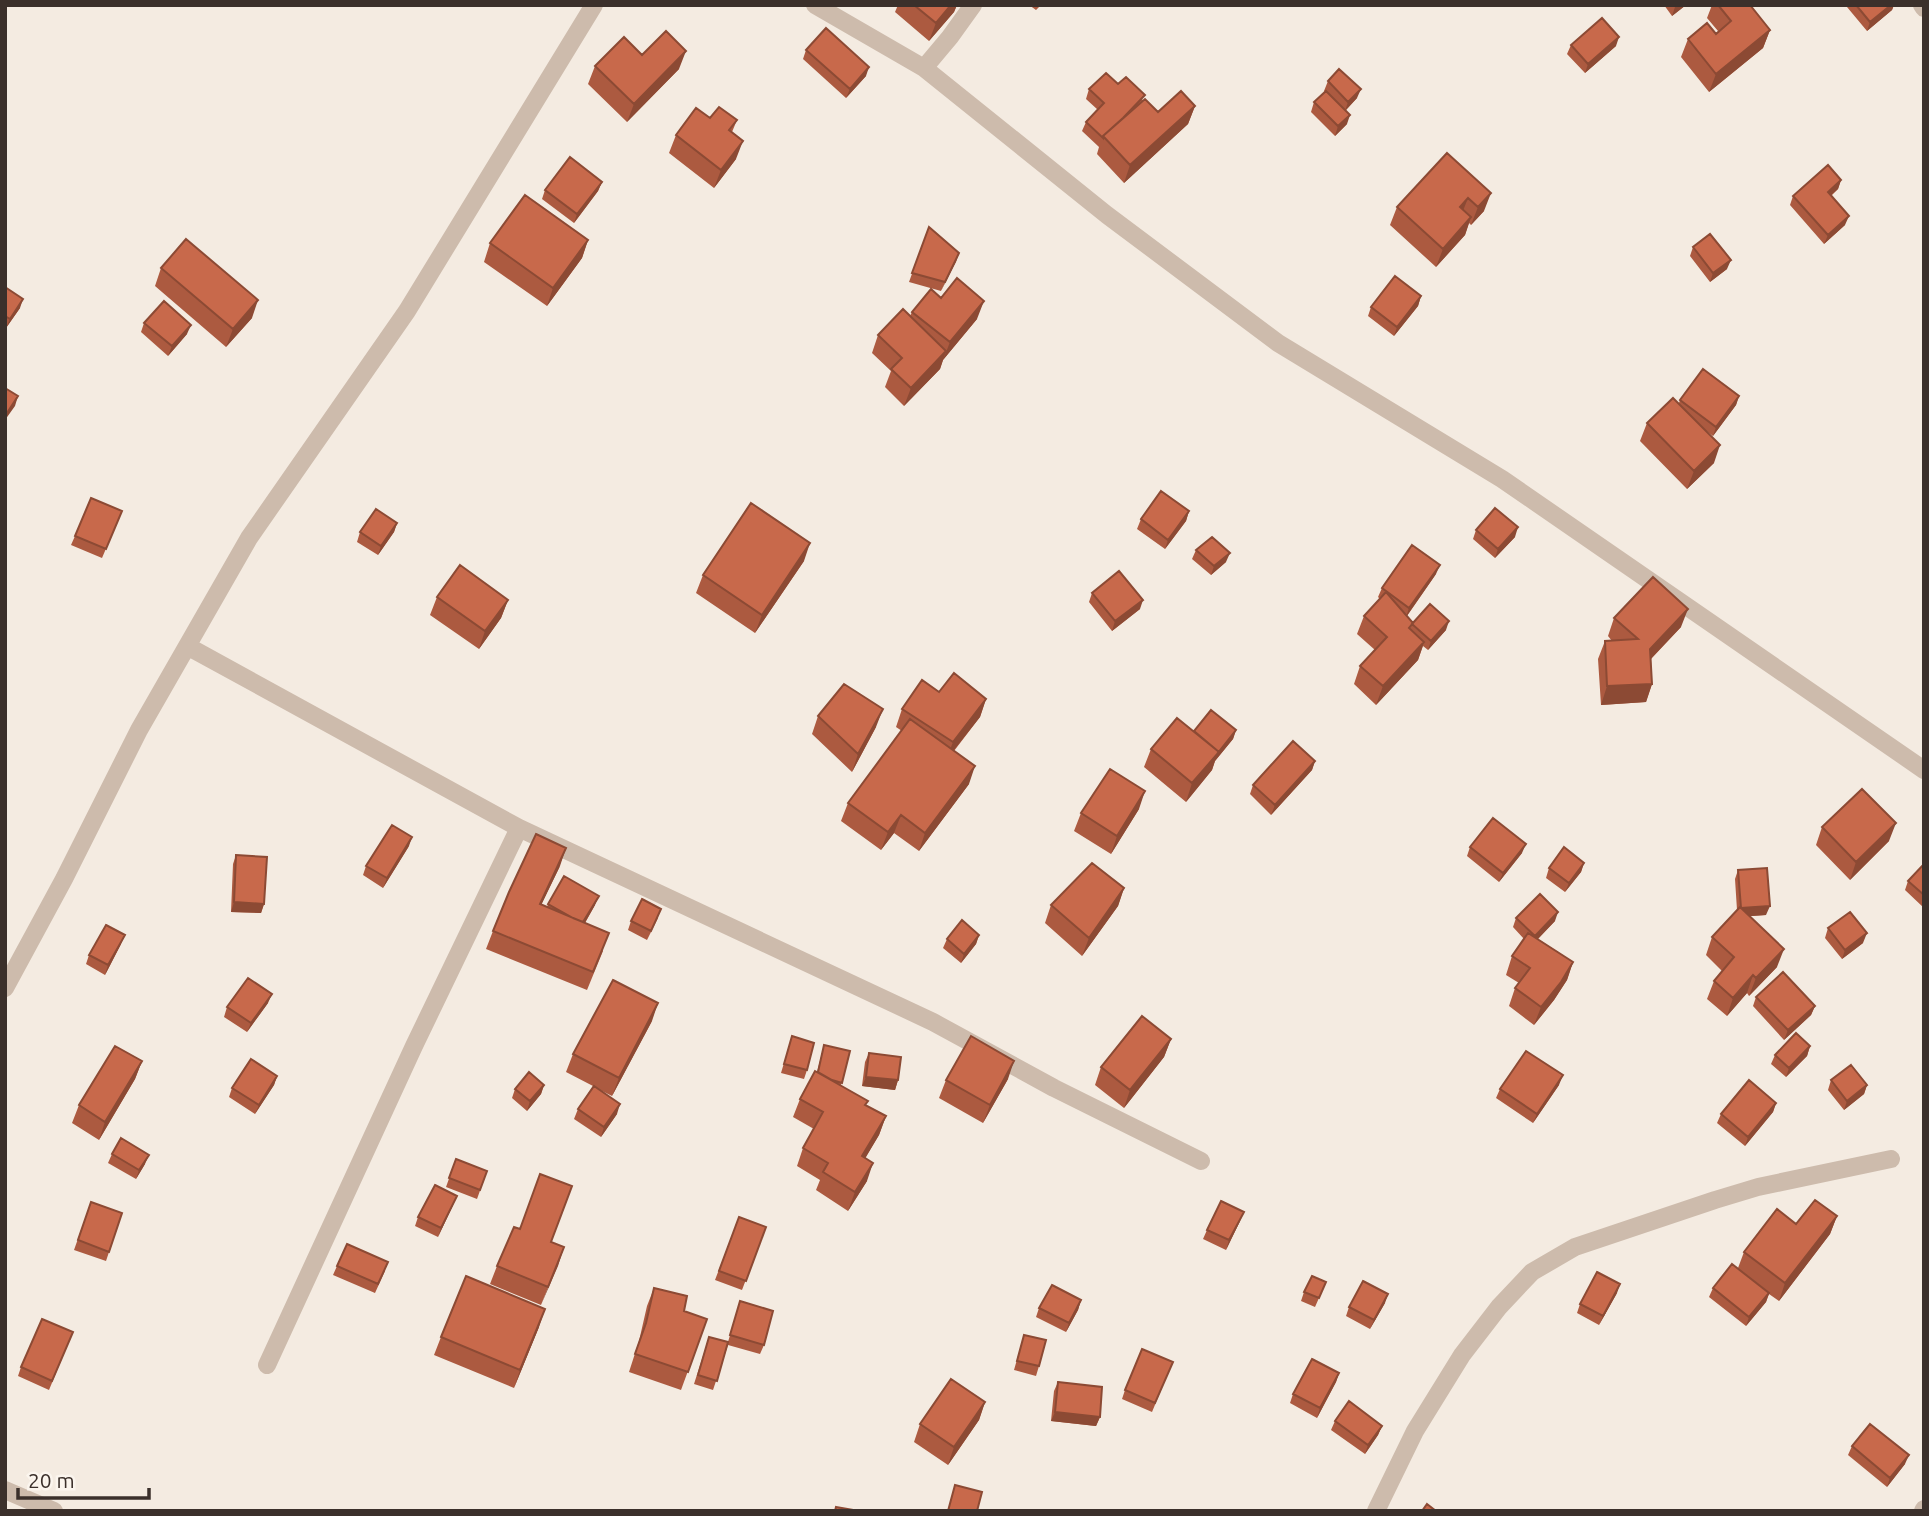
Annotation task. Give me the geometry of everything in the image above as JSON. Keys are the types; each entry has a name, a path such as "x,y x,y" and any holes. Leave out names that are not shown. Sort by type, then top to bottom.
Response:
{"street":[{"path":"5,988 64,879 139,730 249,538 407,312 594,5"},
{"path":"815,5 924,68 1107,215 1278,343 1502,479 1924,770"},
{"path":"924,68 973,5"},
{"path":"187,646 519,828 933,1022 1054,1088 1201,1161"},
{"path":"268,1365 414,1046 519,828"},
{"path":"1376,1511 1415,1431 1462,1355 1499,1307 1532,1272 1575,1247 1715,1200 1758,1187 1891,1159"},
{"path":"5,1490 54,1511"}],"building":[{"path":"914,5 951,5 936,23"},
{"path":"1718,5 1750,5 1770,30 1716,74 1688,39 1707,23 1716,34 1731,21"},
{"path":"1856,5 1891,5 1870,22"},
{"path":"1602,18 1619,37 1588,64 1571,45"},
{"path":"826,28 869,67 850,89 806,50"},
{"path":"666,31 686,51 634,104 595,66 624,37 642,55"},
{"path":"1339,69 1361,89 1348,102 1328,81"},
{"path":"1106,73 1118,84 1126,77 1145,95 1103,138 1086,122 1104,103 1089,89"},
{"path":"1181,91 1195,106 1130,165 1103,136 1145,99 1158,112"},
{"path":"1326,91 1350,115 1338,126 1314,102"},
{"path":"719,107 737,120 729,130 743,141 721,170 676,135 696,108 710,118"},
{"path":"1447,153 1491,193 1478,207 1468,198 1460,207 1471,217 1443,249 1397,207"},
{"path":"570,157 602,182 577,214 545,190"},
{"path":"1828,165 1841,180 1828,192 1849,216 1828,235 1793,196"},
{"path":"525,195 588,240 553,288 490,243"},
{"path":"929,227 959,253 945,282 912,273"},
{"path":"1710,234 1731,260 1713,273 1693,247"},
{"path":"186,239 258,300 233,329 161,268"},
{"path":"1395,276 1421,296 1397,327 1371,307"},
{"path":"957,278 984,301 950,342 912,312 931,289 941,298"},
{"path":"5,287 23,299 10,319 5,316"},
{"path":"164,301 191,325 172,346 144,323"},
{"path":"903,309 946,351 911,388 891,369 902,358 878,335"},
{"path":"1703,369 1739,396 1716,427 1680,400"},
{"path":"5,388 18,396 5,416"},
{"path":"1673,398 1720,445 1694,471 1647,423"},
{"path":"1161,491 1189,511 1168,540 1141,519"},
{"path":"91,498 122,511 106,549 75,536"},
{"path":"751,503 810,543 762,615 703,575"},
{"path":"1495,508 1518,527 1498,549 1476,530"},
{"path":"376,509 397,523 381,546 360,532"},
{"path":"1212,537 1230,553 1214,566 1196,550"},
{"path":"1412,545 1440,565 1409,608 1382,588"},
{"path":"460,565 508,600 485,631 437,597"},
{"path":"1119,571 1143,600 1115,621 1092,593"},
{"path":"1653,577 1688,609 1650,649 1652,684 1607,686 1605,641 1638,639 1614,618"},
{"path":"1386,592 1413,623 1409,628 1424,642 1383,686 1360,666 1387,637 1364,616"},
{"path":"1430,604 1449,621 1431,641 1412,624"},
{"path":"954,673 986,699 953,742 902,709 922,680 939,692"},
{"path":"844,684 883,709 858,754 818,716"},
{"path":"1211,710 1236,730 1219,752 1194,731"},
{"path":"1177,718 1219,752 1192,783 1151,749"},
{"path":"910,719 975,766 925,833 901,815 888,832 848,803"},
{"path":"1293,741 1315,761 1275,805 1253,785"},
{"path":"1110,769 1145,791 1117,836 1081,813"},
{"path":"1862,789 1896,823 1856,862 1822,827"},
{"path":"1493,818 1526,844 1503,873 1470,847"},
{"path":"392,825 412,837 387,878 366,866"},
{"path":"536,834 566,848 540,904 609,933 593,972 493,931"},
{"path":"1564,847 1584,863 1569,883 1549,868"},
{"path":"236,855 267,857 264,904 234,902"},
{"path":"1092,863 1124,888 1089,938 1051,905"},
{"path":"1924,864 1924,895 1908,881"},
{"path":"1767,868 1770,906 1741,908 1738,870"},
{"path":"564,876 599,896 583,922 548,904"},
{"path":"1540,894 1558,912 1535,936 1516,918"},
{"path":"642,899 661,909 651,931 631,921"},
{"path":"1740,907 1784,949 1756,978 1753,975 1733,998 1714,981 1734,957 1712,937"},
{"path":"1850,912 1867,933 1845,950 1828,928"},
{"path":"962,920 979,935 964,954 947,939"},
{"path":"106,925 125,935 108,965 89,955"},
{"path":"1528,933 1573,962 1541,1007 1515,988 1530,968 1512,956"},
{"path":"1783,972 1815,1006 1788,1030 1756,997"},
{"path":"248,978 272,994 251,1023 227,1007"},
{"path":"613,980 658,1003 619,1078 573,1054"},
{"path":"1142,1016 1171,1039 1130,1090 1101,1067"},
{"path":"1796,1033 1810,1046 1789,1068 1775,1055"},
{"path":"792,1036 814,1043 807,1070 784,1064"},
{"path":"971,1036 1014,1061 990,1105 946,1080"},
{"path":"824,1045 850,1051 842,1083 818,1072"},
{"path":"115,1046 142,1061 105,1122 79,1105"},
{"path":"1526,1051 1563,1075 1537,1114 1500,1089"},
{"path":"869,1053 901,1057 898,1080 866,1077"},
{"path":"251,1059 277,1076 259,1105 232,1088"},
{"path":"1851,1065 1867,1085 1847,1101 1831,1080"},
{"path":"815,1071 868,1101 865,1105 886,1116 862,1156 873,1163 855,1192 823,1172 828,1163 803,1148 823,1112 800,1099"},
{"path":"529,1072 544,1085 530,1101 515,1089"},
{"path":"1749,1080 1776,1103 1748,1137 1721,1114"},
{"path":"594,1086 620,1104 604,1127 578,1109"},
{"path":"121,1138 149,1155 139,1170 112,1154"},
{"path":"456,1159 487,1171 480,1190 449,1178"},
{"path":"540,1174 572,1186 551,1242 564,1247 548,1287 497,1266 514,1227 520,1229"},
{"path":"435,1185 457,1196 441,1228 418,1217"},
{"path":"1815,1200 1837,1216 1785,1283 1744,1252 1777,1209 1796,1224"},
{"path":"1221,1201 1244,1212 1229,1240 1207,1230"},
{"path":"91,1202 122,1213 109,1252 78,1240"},
{"path":"739,1217 766,1227 746,1281 719,1271"},
{"path":"347,1244 388,1262 378,1284 337,1266"},
{"path":"1732,1264 1769,1293 1749,1317 1713,1288"},
{"path":"1597,1272 1620,1284 1603,1316 1580,1304"},
{"path":"466,1276 545,1309 520,1370 441,1337"},
{"path":"1312,1276 1326,1282 1319,1298 1304,1292"},
{"path":"1363,1281 1388,1294 1374,1320 1349,1307"},
{"path":"1052,1285 1081,1300 1069,1323 1039,1308"},
{"path":"654,1288 687,1296 684,1311 707,1319 688,1372 635,1354"},
{"path":"740,1301 773,1311 764,1345 730,1335"},
{"path":"42,1319 73,1332 52,1381 21,1367"},
{"path":"1024,1335 1046,1340 1039,1366 1017,1361"},
{"path":"709,1337 728,1342 717,1381 698,1375"},
{"path":"1142,1349 1173,1362 1155,1403 1125,1390"},
{"path":"1312,1359 1339,1373 1320,1408 1293,1394"},
{"path":"951,1379 985,1402 954,1447 920,1424"},
{"path":"1058,1382 1102,1387 1100,1417 1055,1412"},
{"path":"1349,1401 1382,1426 1368,1445 1335,1421"},
{"path":"1870,1424 1909,1455 1890,1478 1852,1446"},
{"path":"955,1485 982,1492 977,1511 948,1511"},
{"path":"1427,1504 1436,1511 1422,1511"},
{"path":"836,1507 859,1511 835,1511"}]}
